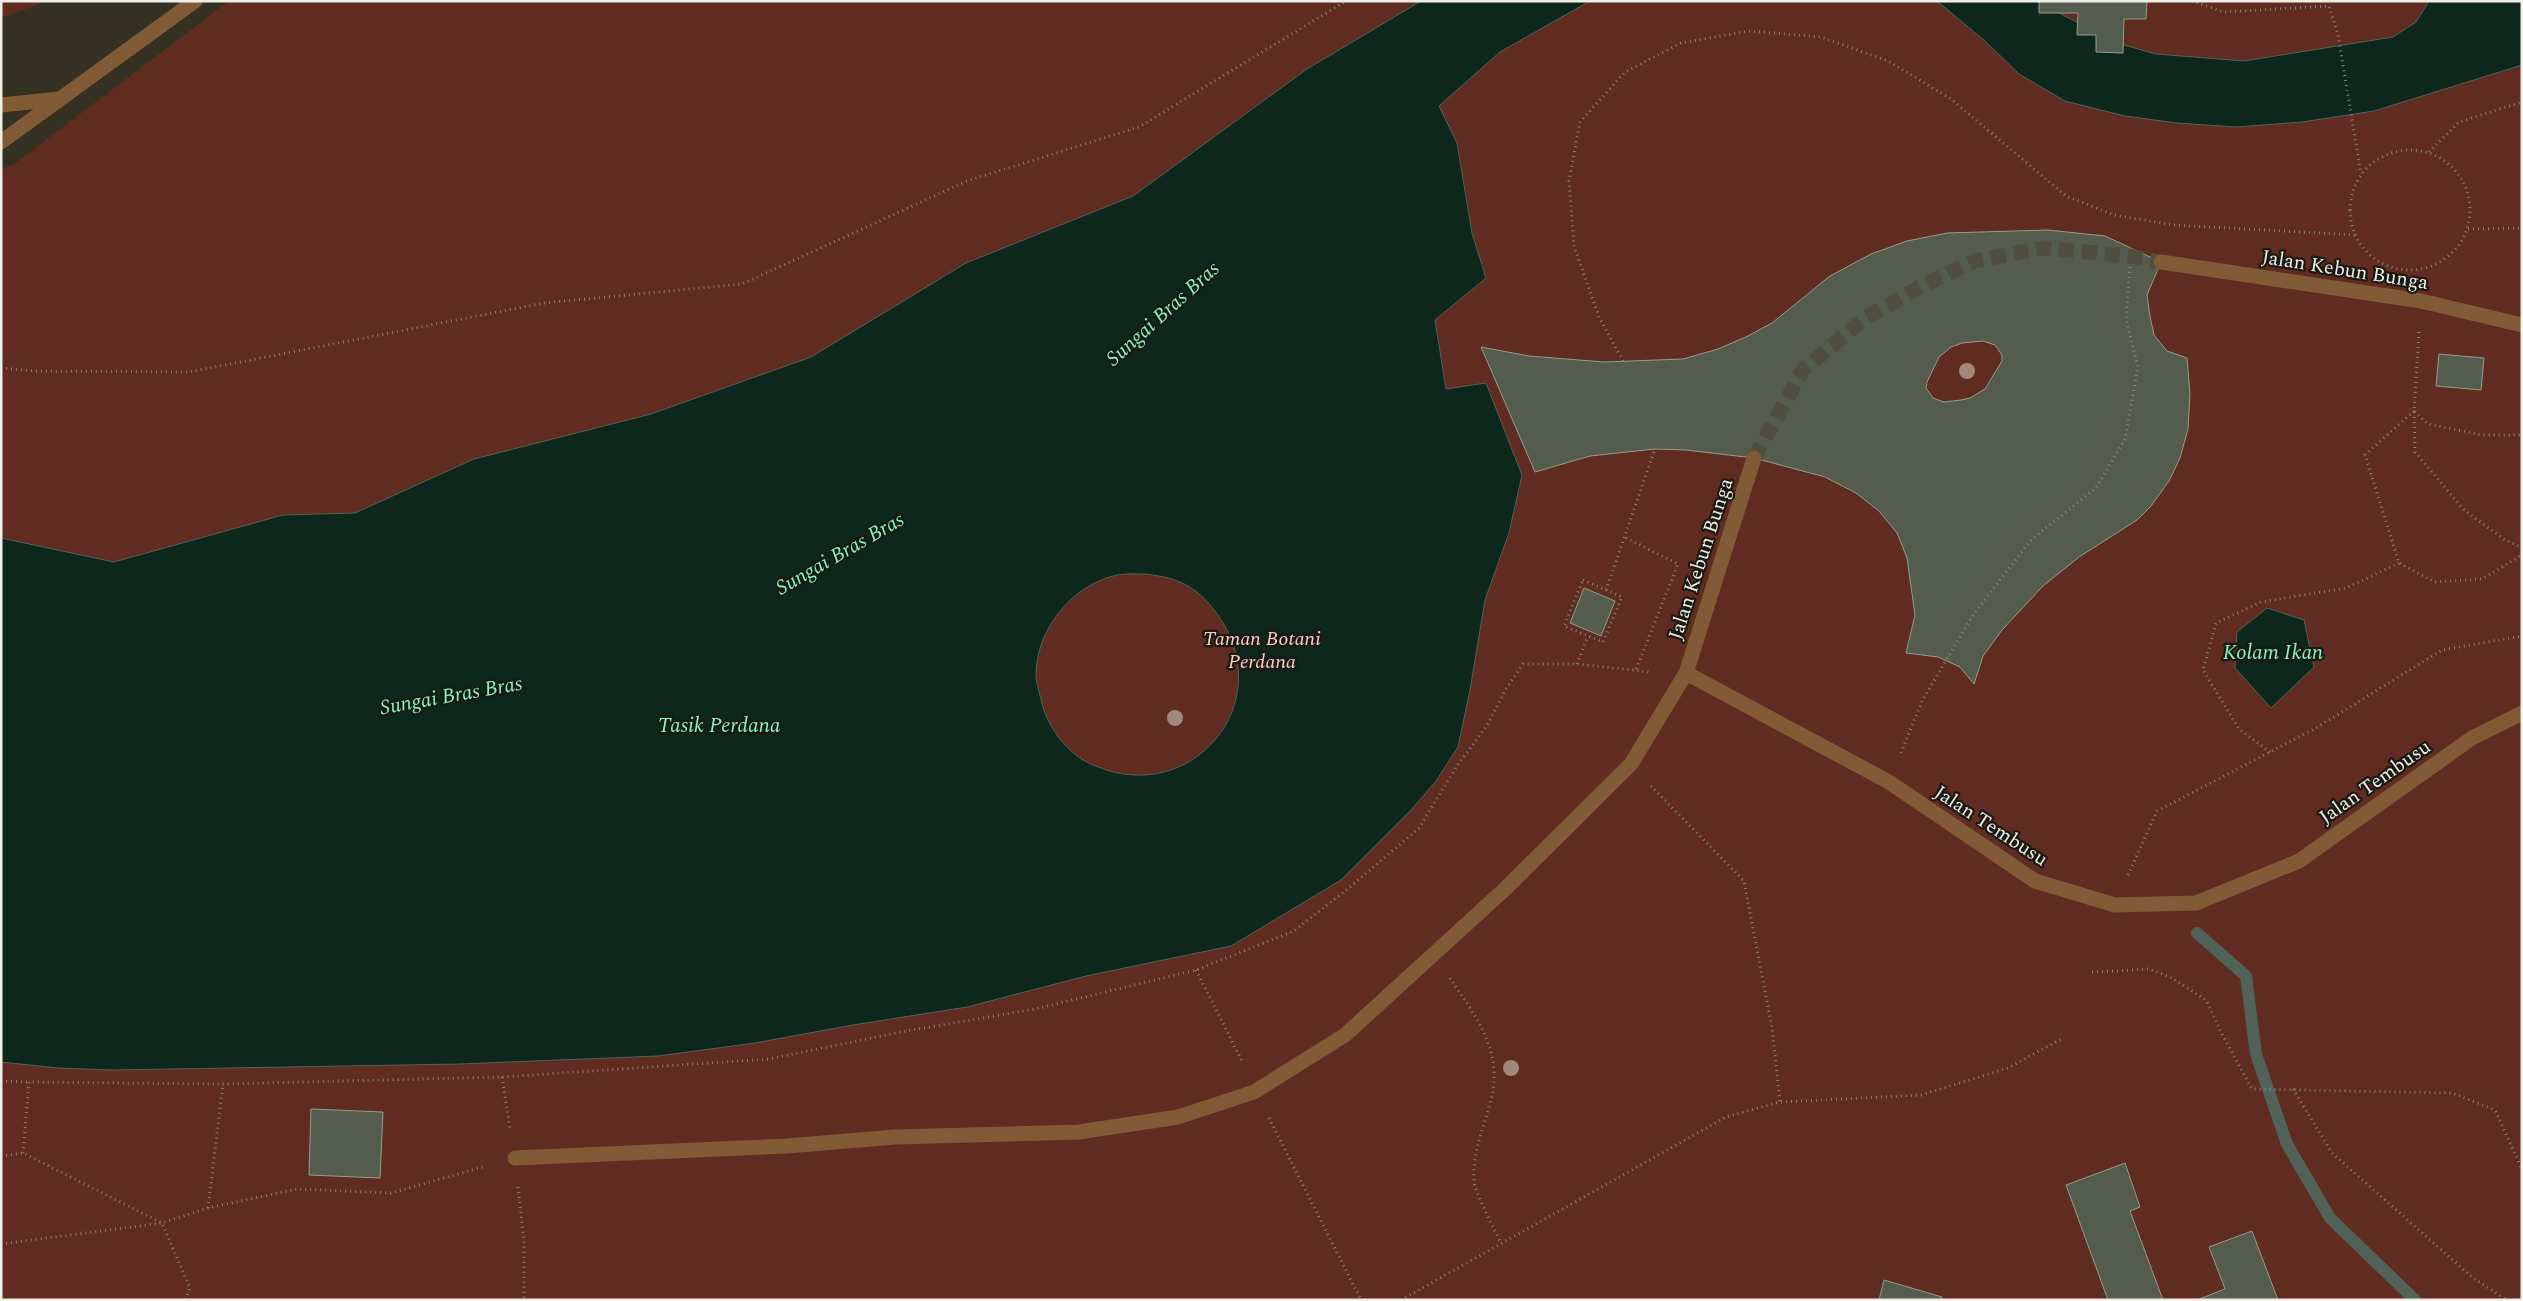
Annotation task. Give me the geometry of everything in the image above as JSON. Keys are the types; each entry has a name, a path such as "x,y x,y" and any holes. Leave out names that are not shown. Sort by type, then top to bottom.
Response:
{"street":[{"path":"1,142 195,1"},
{"path":"1,105 62,98"},
{"name":"Jalan Kebun Bunga","path":"2161,262 2421,301 2522,324"},
{"name":"Jalan Kebun Bunga","path":"515,1158 787,1146 895,1138 1079,1132 1178,1117 1254,1092 1292,1070 1345,1035 1435,954 1632,764 1686,673 1754,458"},
{"name":"Jalan Tembusu","path":"1686,673 1889,782 2035,881 2115,906 2196,903 2299,860 2472,738 2522,713"}],"path":[{"path":"1,368 34,371 188,372 544,303 742,284 967,181 1139,127 1346,1"},
{"path":"2192,1 2224,12 2329,6"},
{"path":"2328,1 2338,35 2362,174"},
{"path":"1623,360 1599,317 1574,246 1569,181 1580,122 1625,72 1682,43 1749,31 1822,37 1888,61 1951,99 2066,196 2114,215 2173,225 2356,235"},
{"path":"2429,152 2458,122 2522,102"},
{"path":"2410,149 2429,152 2446,161 2460,174 2468,191 2470,210 2468,229 2458,247 2443,261 2424,269 2403,270 2383,264 2367,252 2356,235 2350,214 2352,193 2362,174 2375,161 2392,152 2410,149"},
{"path":"2468,229 2522,228"},
{"path":"1889,782 1922,701 1973,614 2032,539 2096,488 2125,439 2138,367 2126,319 2130,265"},
{"path":"2421,301 2414,411 2415,452 2465,511 2504,539 2522,548"},
{"path":"2414,411 2428,424 2482,435 2522,435"},
{"path":"2414,411 2365,455 2399,563 2435,582 2473,580 2482,579 2522,554"},
{"path":"1606,590 1626,538 1655,449"},
{"path":"1626,538 1678,564 1635,672"},
{"path":"2270,752 2239,729 2203,670 2216,623 2261,602 2346,588 2399,563"},
{"path":"1582,580 1622,596 1603,642 1588,636 1564,626 1582,580"},
{"path":"1578,664 1588,636"},
{"path":"2115,906 2157,811 2316,728 2442,650 2522,636"},
{"path":"1,1081 223,1084 502,1077 769,1059 900,1032 1035,1009 1196,970 1294,931 1350,887 1418,828 1457,766 1486,727 1523,664 1578,664 1635,672 1686,673"},
{"path":"1656,791 1744,881 1772,1028 1780,1102"},
{"path":"1435,954 1488,1037 1494,1066 1493,1090 1478,1142 1474,1181 1500,1244"},
{"path":"2092,972 2149,969 2170,977 2206,1000 2252,1089 2452,1093 2495,1110 2522,1169"},
{"path":"1196,970 1246,1068"},
{"path":"1401,1300 1726,1117 1780,1102 1922,1095 2008,1068 2063,1038"},
{"path":"502,1077 515,1158 524,1241 524,1300"},
{"path":"23,1153 29,1082"},
{"path":"208,1208 223,1084"},
{"path":"2293,1089 2332,1153 2474,1278 2507,1300"},
{"path":"1266,1113 1361,1300"},
{"path":"1,1156 23,1153 162,1223 190,1288 185,1300"},
{"path":"1,1244 162,1223 208,1208 297,1189 391,1193 515,1158"}],"green space":[{"path":"1,1 48,1 1,18"},
{"name":"Taman Botani Perdana","path":"229,1 2522,1 2522,1300 1,1300 1,169 14,164"}],"water":[{"name":"Tasik Perdana","path":"1421,1 1590,1 1500,52 1439,106 1457,143 1472,233 1486,278 1435,320 1446,389 1486,383 1522,475 1509,533 1485,600 1470,690 1458,747 1436,781 1412,809 1341,880 1231,946 1086,976 967,1007 755,1043 658,1056 459,1064 112,1070 58,1068 1,1062 1,538 114,562 283,515 355,513 474,459 651,414 811,357 966,263 1133,196 1307,69","holes":["1147,574 1172,579 1186,585 1196,591 1210,604 1234,647 1239,680 1232,712 1216,739 1193,759 1163,772 1129,775 1093,765 1067,747 1053,729 1044,709 1036,677 1037,660 1049,628 1058,614 1069,601 1083,590 1113,576"]},
{"path":"1937,1 2036,1 2117,43 2156,54 2244,61 2393,37 2416,22 2429,1 2522,1 2522,65 2374,111 2302,122 2236,127 2177,123 2125,116 2065,101 2019,74 1985,41"},
{"name":"Kolam Ikan","path":"2267,608 2304,620 2314,667 2271,708 2235,668 2237,632"}],"building":[{"path":"2039,1 2147,1 2146,19 2124,19 2123,53 2096,52 2096,35 2077,35 2078,13 2039,13"},
{"path":"2048,230 2105,236 2161,262 2147,295 2154,335 2167,351 2187,358 2190,394 2188,429 2180,458 2169,481 2151,506 2137,520 2079,557 2043,586 2002,630 1983,656 1974,684 1960,667 1938,657 1906,653 1915,615 1907,558 1897,533 1879,511 1856,493 1825,477 1754,458 1686,450 1655,449 1590,456 1535,472 1481,347 1529,356 1604,362 1683,359 1718,349 1772,323 1830,276 1871,254 1907,241 1947,233","holes":["1983,341 1995,345 2002,355 2002,361 1985,389 1970,398 1961,400 1944,402 1933,398 1926,388 1939,357 1951,347 1962,343"]},
{"path":"2439,354 2484,358 2481,390 2436,386"},
{"path":"1584,588 1615,601 1601,636 1570,623"},
{"path":"311,1109 383,1112 380,1178 309,1175"},
{"path":"2125,1163 2140,1207 2130,1211 2163,1300 2108,1300 2066,1185"},
{"path":"2252,1231 2278,1300 2197,1300 2225,1289 2209,1247"},
{"path":"1884,1280 1942,1297 1941,1300 1879,1300"}],"waterway":[{"path":"2197,933 2246,976 2256,1054 2287,1144 2330,1218 2415,1300"}],"tunnel":[{"path":"1754,458 1803,370 1865,318 1926,284 1974,261 2044,248 2130,256 2161,262"}],"water label":[{"name":"Sungai Bras Bras","path":"1163,314"},
{"name":"Sungai Bras Bras","path":"840,554"},
{"name":"Sungai Bras Bras","path":"451,696"}]}
